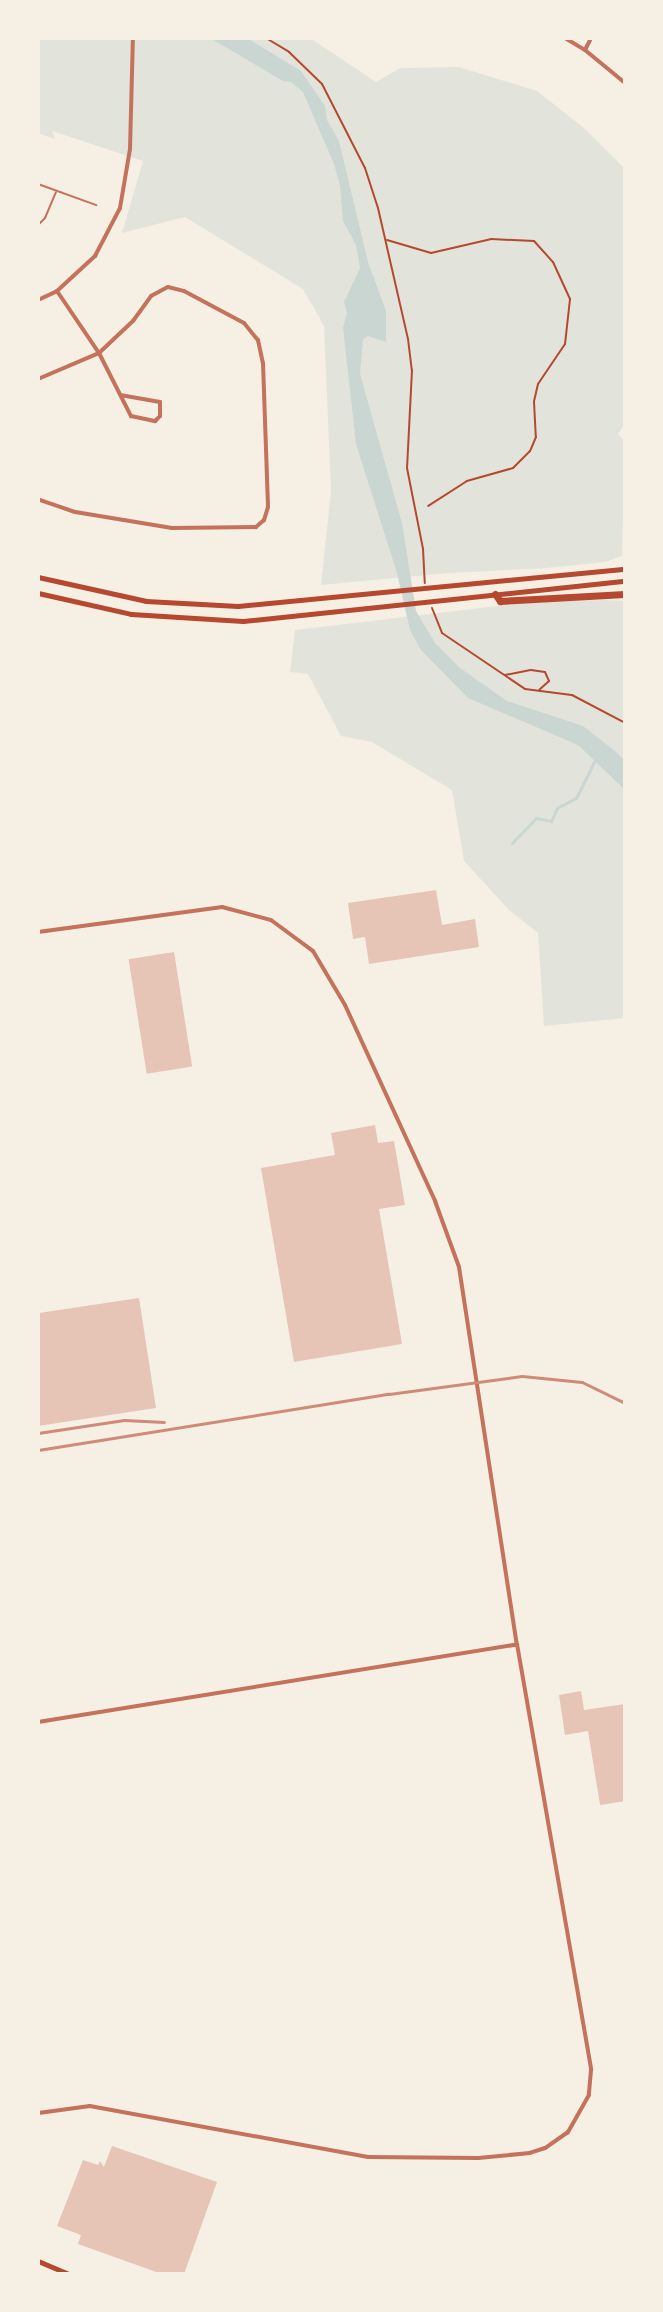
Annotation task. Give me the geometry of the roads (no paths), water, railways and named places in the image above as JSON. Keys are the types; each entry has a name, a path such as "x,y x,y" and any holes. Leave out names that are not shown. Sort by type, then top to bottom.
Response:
{"highway":[{"path":"495,594 500,601 625,594"}],"main road":[{"path":"38,577 101,594 178,605 248,606 625,569"},
{"path":"38,593 109,611 198,621 269,620 373,606 625,581"},
{"path":"38,2261 69,2274"}],"street":[{"path":"38,300 57,291 95,256 120,208 130,149 133,38"},
{"path":"565,38 625,83"},
{"path":"585,50 591,38"},
{"path":"38,379 99,353 133,321 151,296 168,287 184,291 244,323 258,340 263,363 268,507 264,520 256,527 172,528 75,512 38,499"},
{"path":"57,291 99,353 131,416 140,421 155,421 160,416 160,402 122,395"},
{"path":"38,932 222,907 271,920 313,951 328,972 435,1201 459,1267 517,1644 591,2070 589,2095 568,2132 545,2148 530,2153 396,2159 368,2157 90,2106 38,2113"},
{"path":"38,1722 517,1644"}],"lane":[{"path":"38,184 96,205"},
{"path":"38,225 45,218 56,192"}],"waterway":[{"path":"512,843 536,818 551,821 557,808 576,798 596,758"}],"railway":[{"path":"38,1450 522,1376 582,1382 625,1403"},
{"path":"38,1433 124,1420 164,1422"}]}
